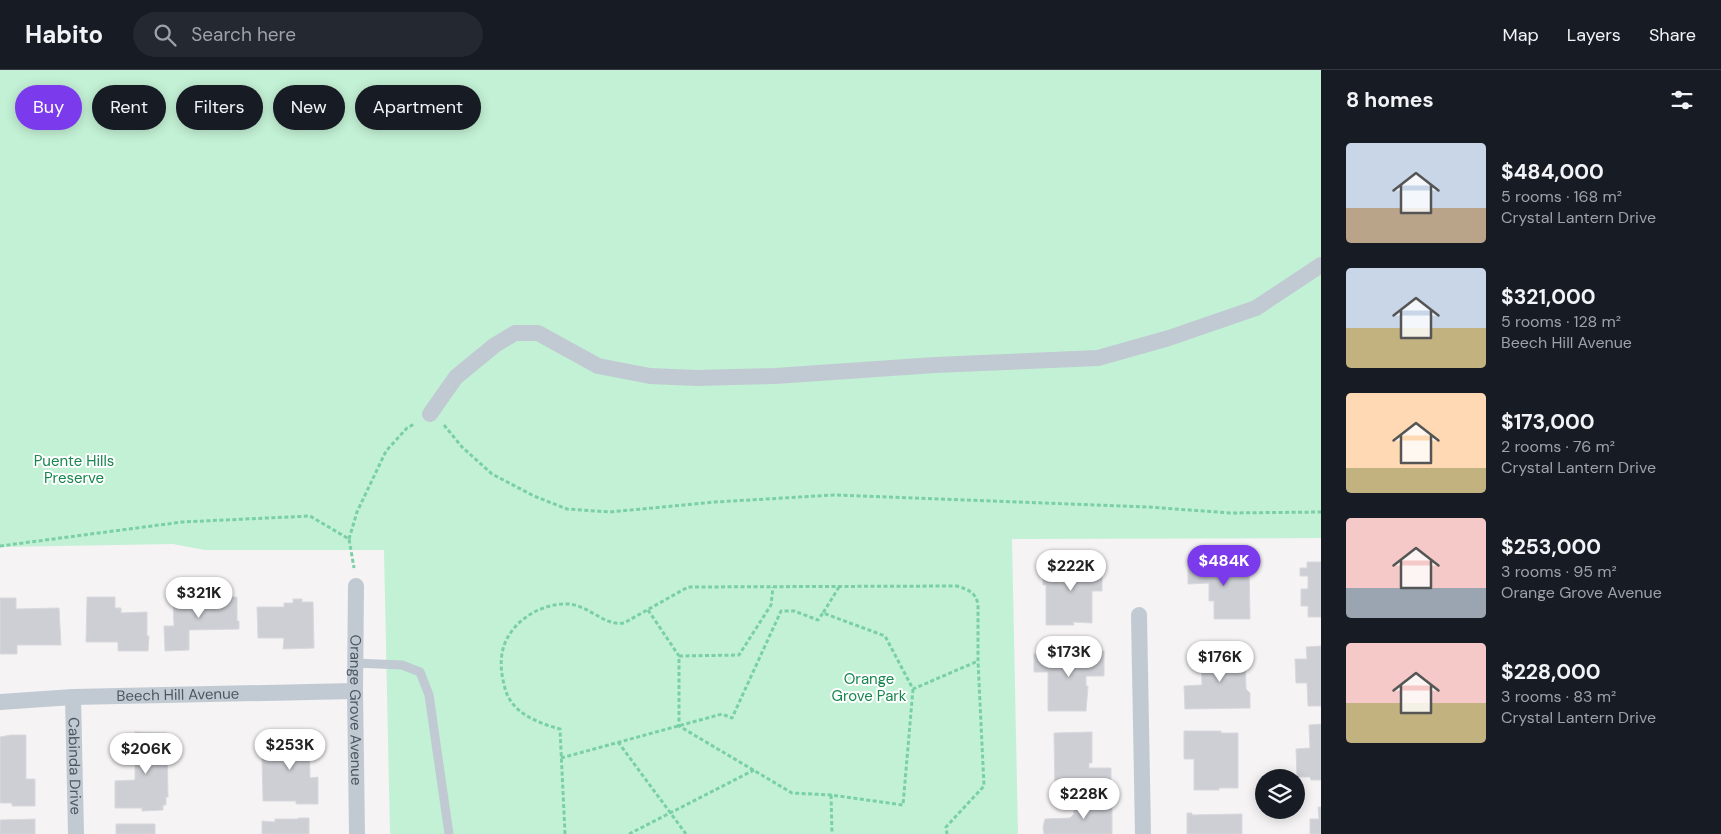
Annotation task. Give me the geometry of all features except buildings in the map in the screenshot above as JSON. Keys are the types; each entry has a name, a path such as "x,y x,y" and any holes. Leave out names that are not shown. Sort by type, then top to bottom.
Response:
{"street":[{"path":"430,414 456,377 494,345 515,333 538,333 598,366 650,376 696,378 775,376 935,364 1098,358 1169,338 1256,308 1321,266"},
{"name":"Orange Grove Avenue","path":"356,586 357,834"},
{"path":"1139,615 1143,834"},
{"name":"Beech Hill Avenue","path":"0,702 73,697 355,691"},
{"name":"Cabinda Drive","path":"73,697 76,834"}],"lane":[{"path":"355,663 402,664 420,672 429,694 449,834"}],"path":[{"path":"356,586 349,539 357,512 386,450 407,428 430,414 440,421 462,447 492,474 534,496 567,509 610,512 714,502 834,495 1139,507 1230,513 1321,512"},
{"path":"0,546 182,522 310,516 349,539"},
{"path":"565,834 560,729 536,722 523,714 512,702 504,686 503,649 509,636 518,624 534,612 549,606 568,604 584,608 614,625 624,623 688,588 957,586 966,589 976,596 978,604 978,661 984,786 946,827 947,834"},
{"path":"679,656 739,655 772,605 772,587"},
{"path":"561,758 722,714 732,718 781,611 794,611 818,620 839,587"},
{"path":"648,610 679,656 679,726"},
{"path":"679,726 792,793 831,795 903,805 913,689 885,636 823,613"},
{"path":"913,689 978,661"},
{"path":"618,742 686,834"},
{"path":"629,834 754,770"},
{"path":"831,795 832,834"}],"green space":[{"path":"0,70 1321,70 1321,538 1012,539 1018,834 390,834 384,550 205,550 173,544 0,547"}],"park label":[{"name":"Puente Hills Preserve","path":"74,470"},
{"name":"Orange Grove Park","path":"869,688"}]}
